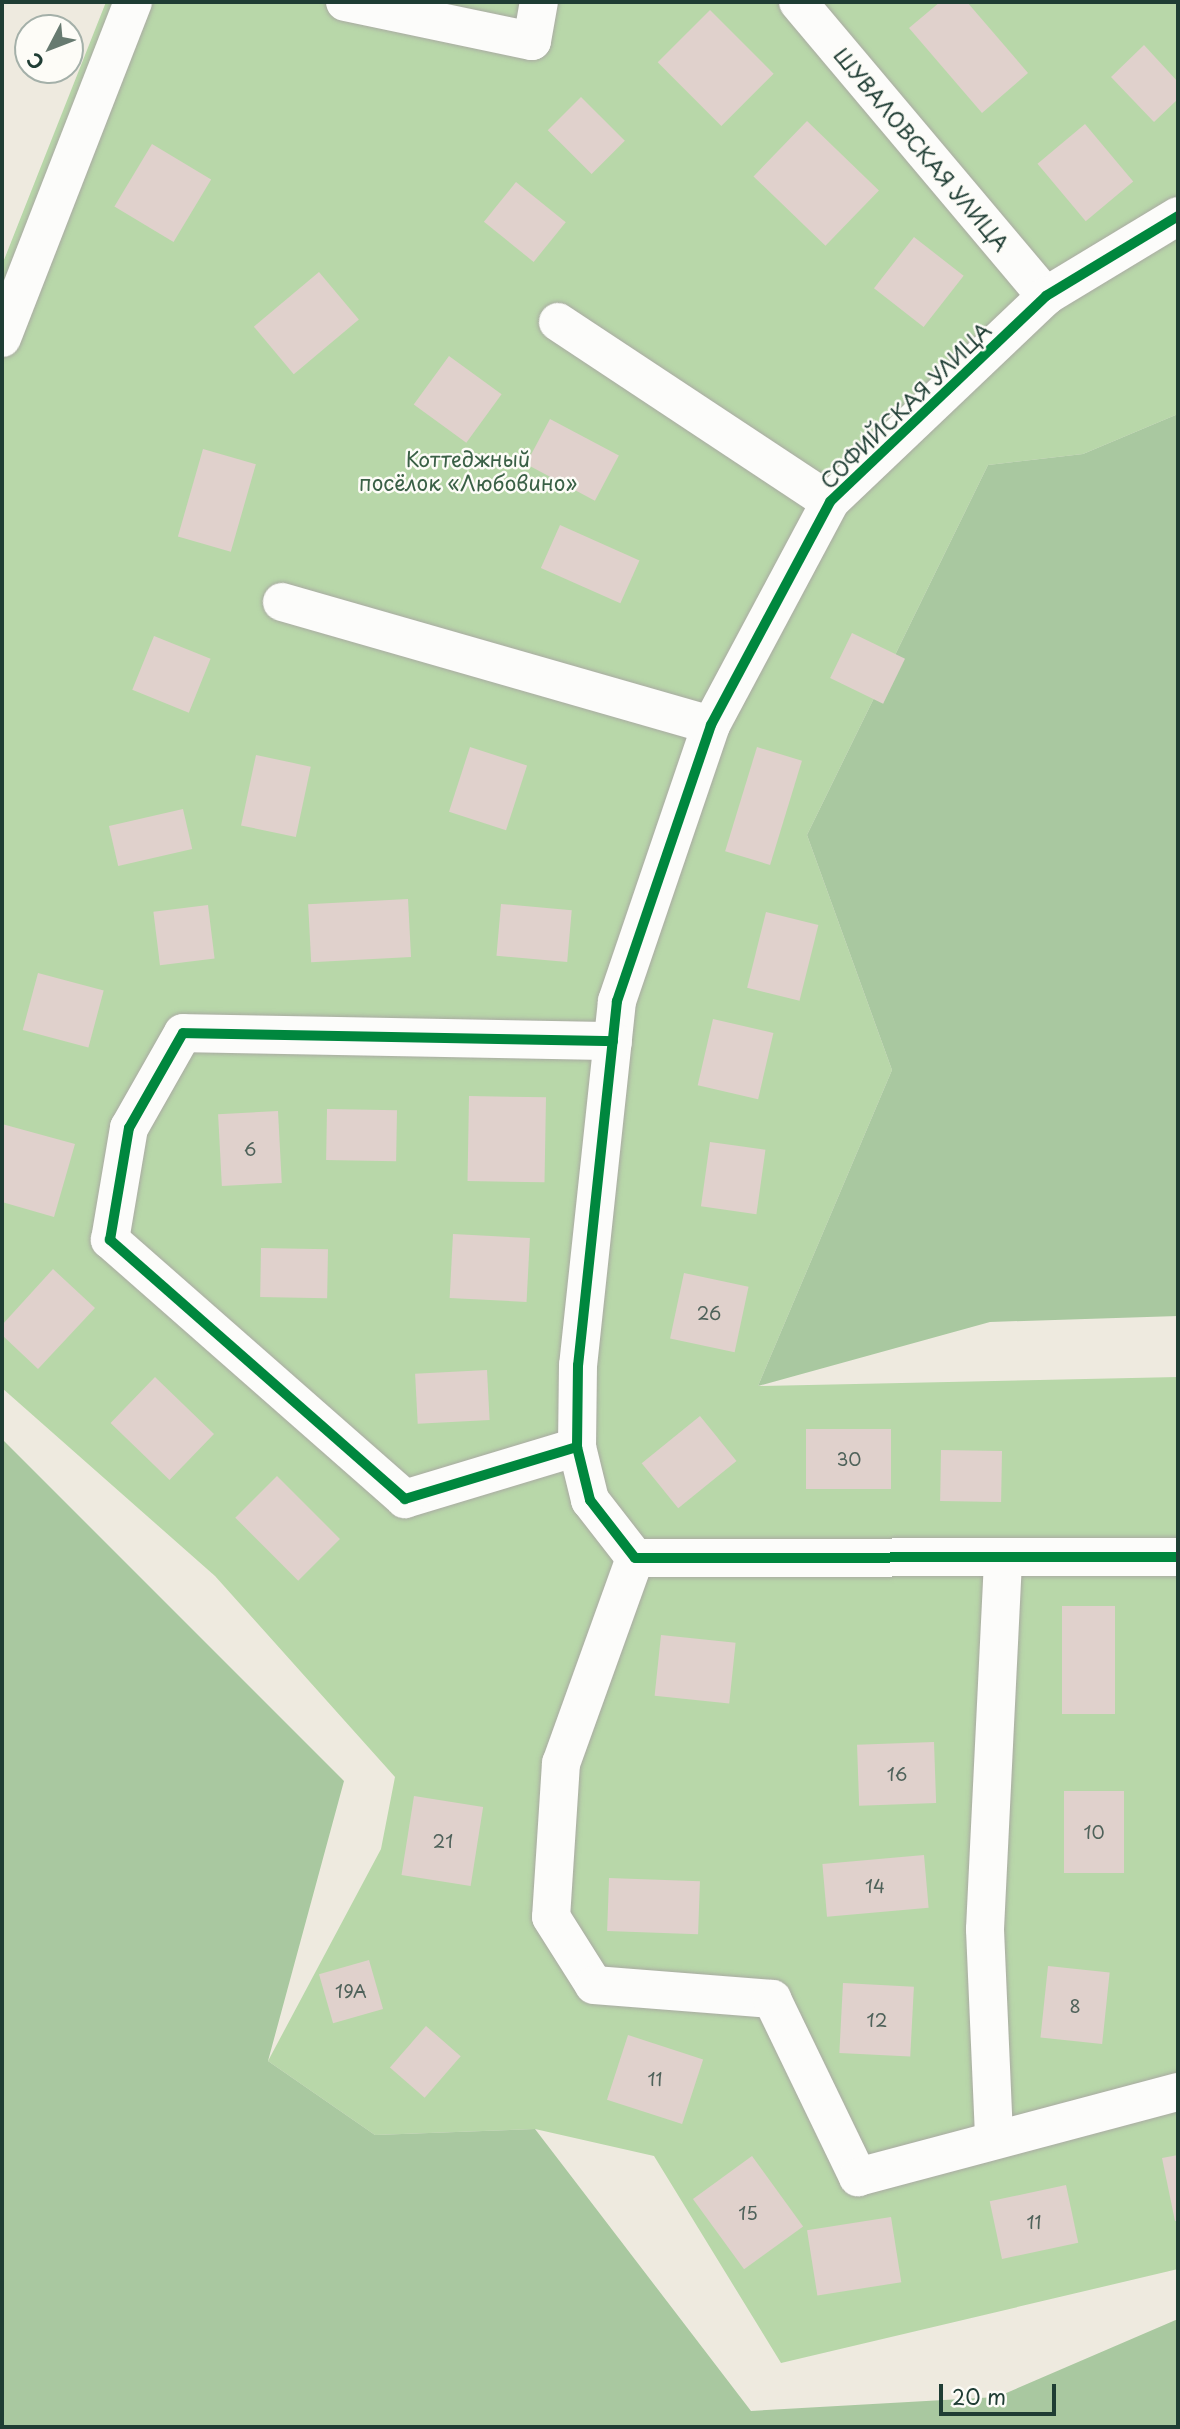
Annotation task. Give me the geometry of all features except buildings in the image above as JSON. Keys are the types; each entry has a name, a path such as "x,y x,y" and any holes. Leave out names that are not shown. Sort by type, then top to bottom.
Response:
{"street":[{"path":"2,338 133,2"},
{"path":"345,2 532,41 539,2"},
{"name":"ШУВАЛОВСКАЯ УЛИЦА","path":"798,2 1046,296"},
{"name":"СОФИЙСКАЯ УЛИЦА","path":"635,1558 590,1500 577,1447 578,1365 617,1001 711,724 830,502 1046,296 1178,216"},
{"path":"558,321 830,502"},
{"path":"282,602 711,724"},
{"path":"577,1447 405,1499 110,1240 129,1128 183,1033 613,1041"},
{"path":"1178,1557 1003,1562 635,1558 561,1763 551,1917 594,1985 772,1999 858,2177 994,2136 1178,2092"},
{"path":"994,2136 985,1929 1003,1562"}],"green space":[{"name":"Коттеджный посёлок «Любовино»","path":"106,2 1178,2 1178,414 1083,454 988,465 807,835 892,1070 758,1386 1178,1377 1178,2269 781,2363 654,2156 535,2129 375,2135 268,2061 381,1849 395,1777 215,1576 2,1388 2,265 74,84 84,84 84,58"},
{"path":"1178,414 1178,1316 990,1322 758,1386 892,1070 807,835 988,465 1083,454"},
{"path":"2,1439 344,1781 268,2061 375,2135 535,2129 751,2411 997,2397 1178,2319 1178,2427 2,2427"}],"cycle path":[{"path":"1178,216 1046,296 830,502 711,725 617,1001 578,1365 577,1447 590,1500 635,1558 1178,1557"},
{"path":"577,1447 405,1499 110,1240 129,1128 183,1033 613,1041"}]}
